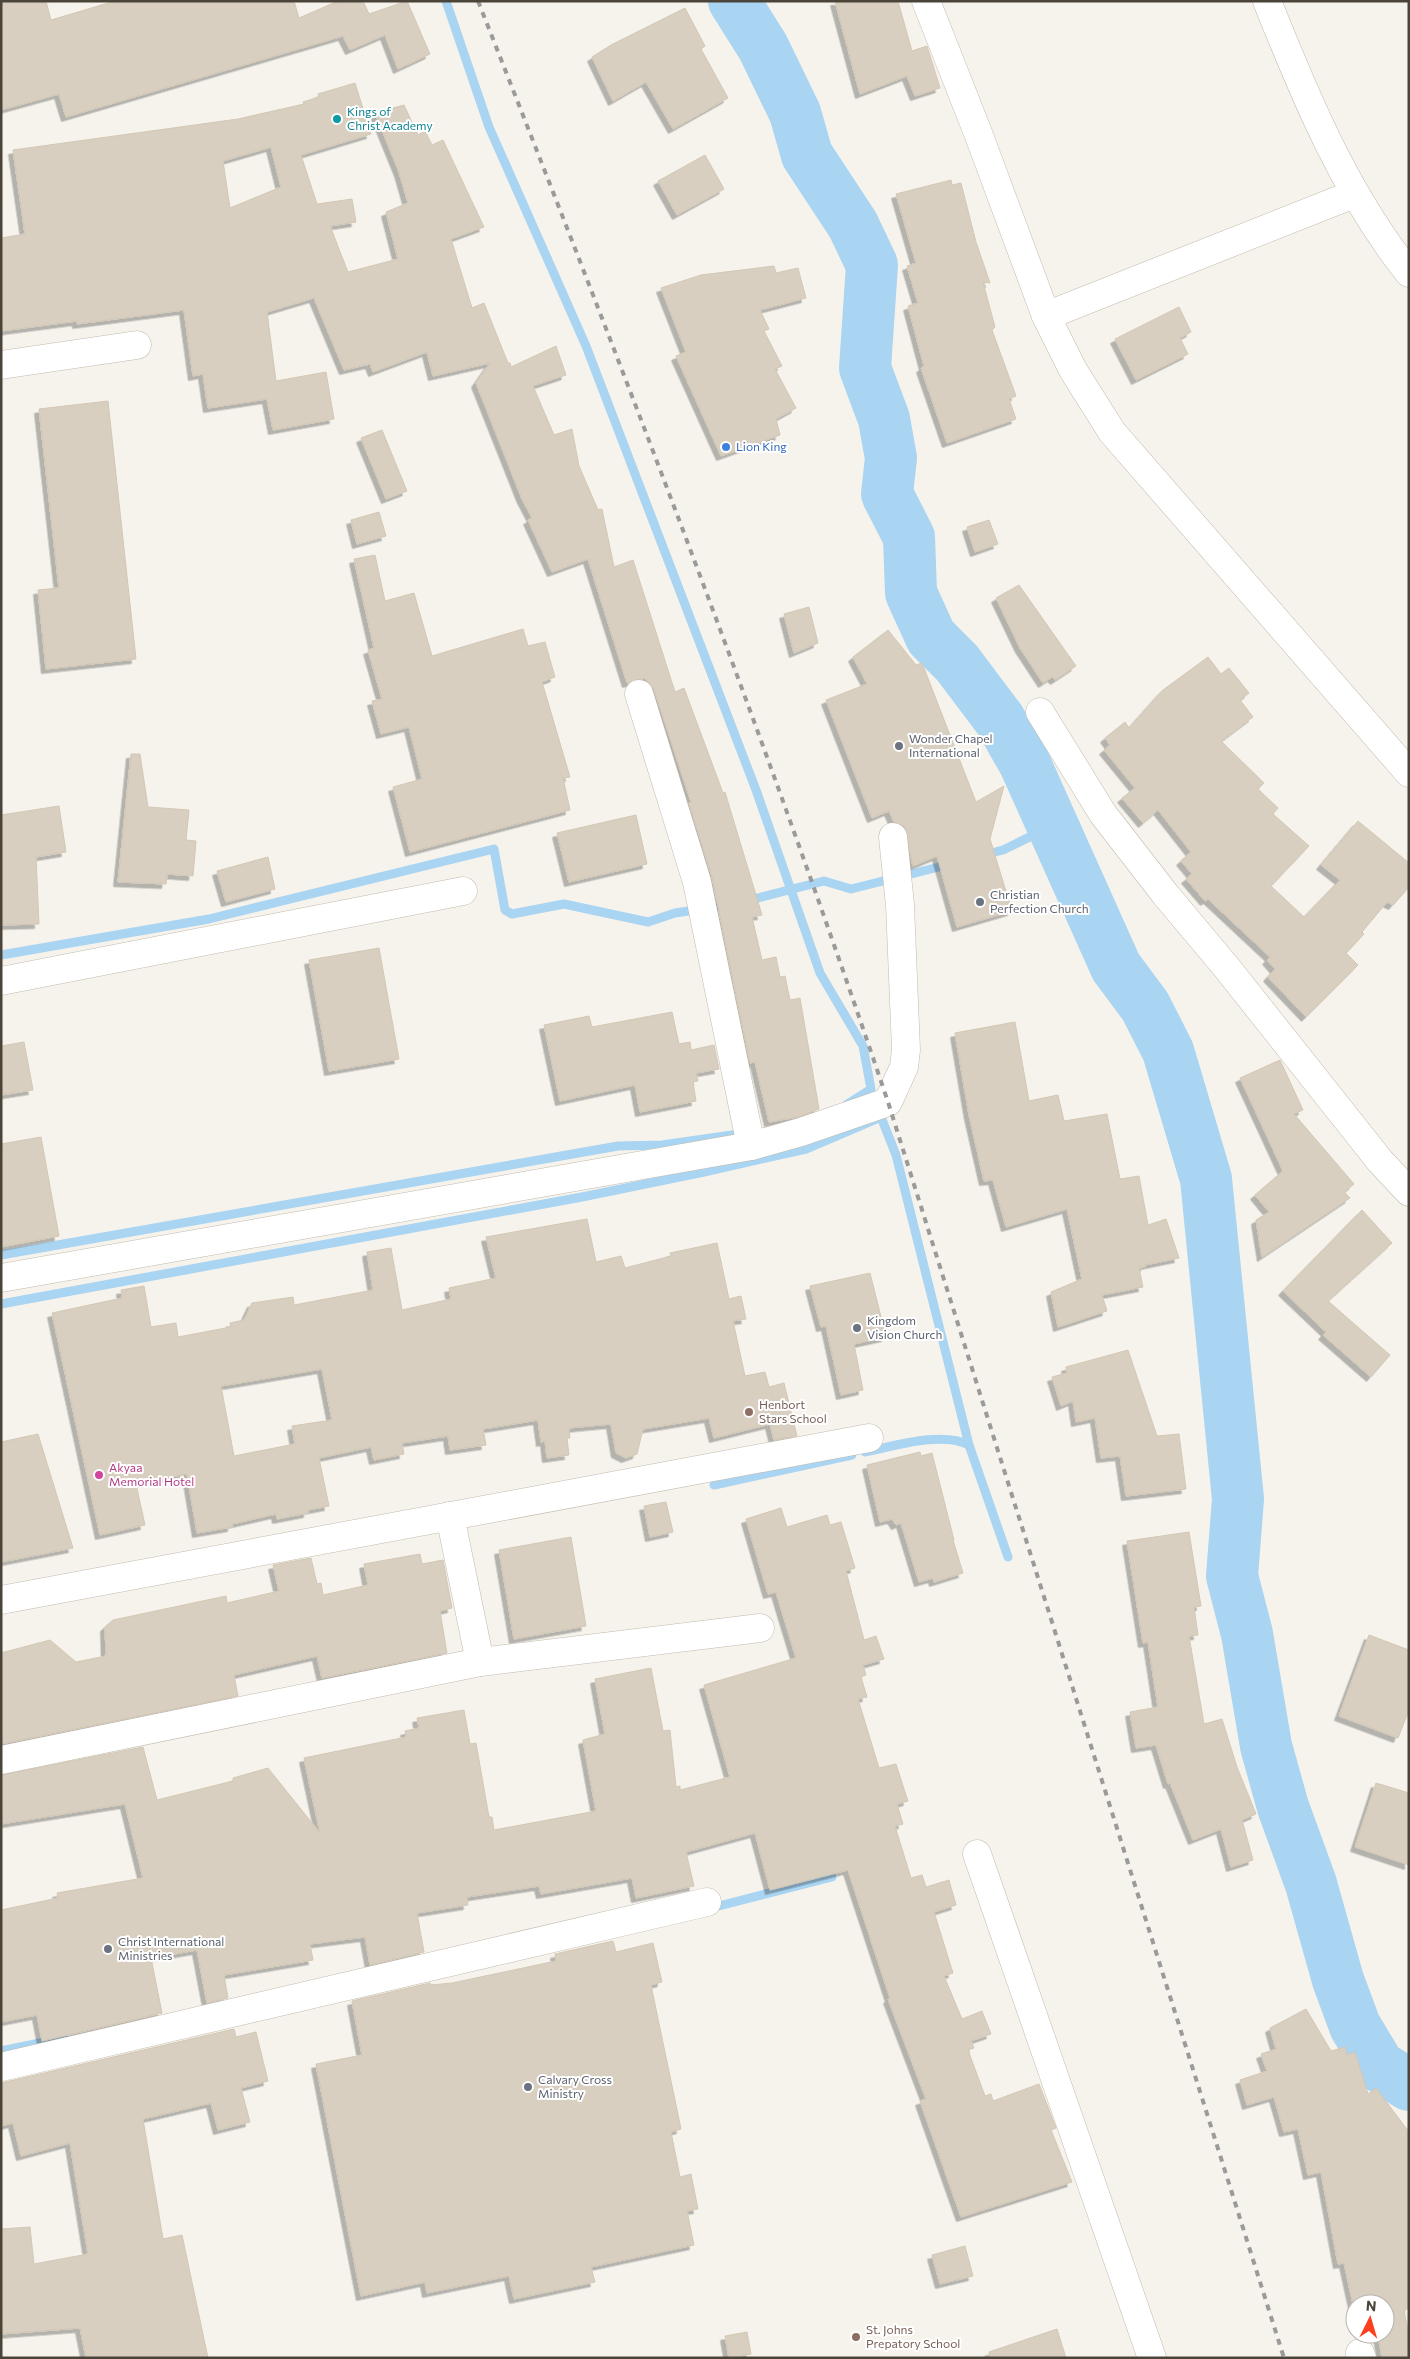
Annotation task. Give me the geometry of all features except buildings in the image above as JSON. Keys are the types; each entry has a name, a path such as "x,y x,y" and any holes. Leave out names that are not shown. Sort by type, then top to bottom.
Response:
{"street":[{"path":"926,1 978,133 1046,316 1073,370 1112,432 1409,773"},
{"path":"1267,1 1289,57 1354,194 1409,273"},
{"path":"1046,316 1354,194"},
{"path":"1,365 137,345"},
{"path":"639,694 697,882 751,1146"},
{"path":"1040,712 1103,814 1380,1161 1409,1192"},
{"path":"1,1278 751,1146 800,1132 888,1102 904,1067 906,1050 900,905 893,837"},
{"path":"1,981 463,891"},
{"path":"1,1600 869,1438"},
{"path":"450,1516 480,1662"},
{"path":"1,1760 480,1662 760,1628"},
{"path":"977,1854 1152,2358"},
{"path":"1,2068 706,1902"}],"waterway":[{"path":"446,1 489,127 586,346 756,790 820,973 863,1046 871,1089 846,1105"},
{"path":"734,1 763,47 795,113 807,155 853,225 872,265 865,368 884,419 891,458 887,494 909,537 911,593 931,637 957,663 1000,720 1025,764 1116,967 1145,1006 1168,1051 1206,1179 1238,1499 1232,1576 1247,1634 1266,1746 1283,1807 1311,1884 1338,1980 1355,2026 1379,2066 1409,2085"},
{"path":"983,855 1003,850 1054,825"},
{"path":"1,955 209,919 494,849 505,910 512,914 564,904 648,922 675,913 729,905"},
{"path":"746,901 824,881 851,889 951,864"},
{"path":"1,1304 582,1197 704,1172 806,1149 881,1117 896,1155 969,1445 1008,1557"},
{"path":"1,1255 618,1146 662,1145 746,1133"},
{"path":"865,1452 932,1439 946,1439 969,1445"},
{"path":"714,1485 852,1455"},
{"path":"710,1906 711,1908 832,1877"},
{"path":"1,2051 64,2038"}],"railway":[{"path":"478,1 690,549 791,825 888,1102 1284,2358"}],"place":[{"name":"Kings of Christ Academy","path":"337,119"},
{"name":"Lion King","path":"726,447"},
{"name":"Wonder Chapel International","path":"899,746"},
{"name":"Christian Perfection Church","path":"980,902"},
{"name":"Kingdom Vision Church","path":"857,1328"},
{"name":"Henbort Stars School","path":"749,1412"},
{"name":"Akyaa Memorial Hotel","path":"99,1475"},
{"name":"Christ International Ministries","path":"108,1949"},
{"name":"Calvary Cross Ministry","path":"528,2087"},
{"name":"St. Johns Prepatory School","path":"856,2337"}]}
